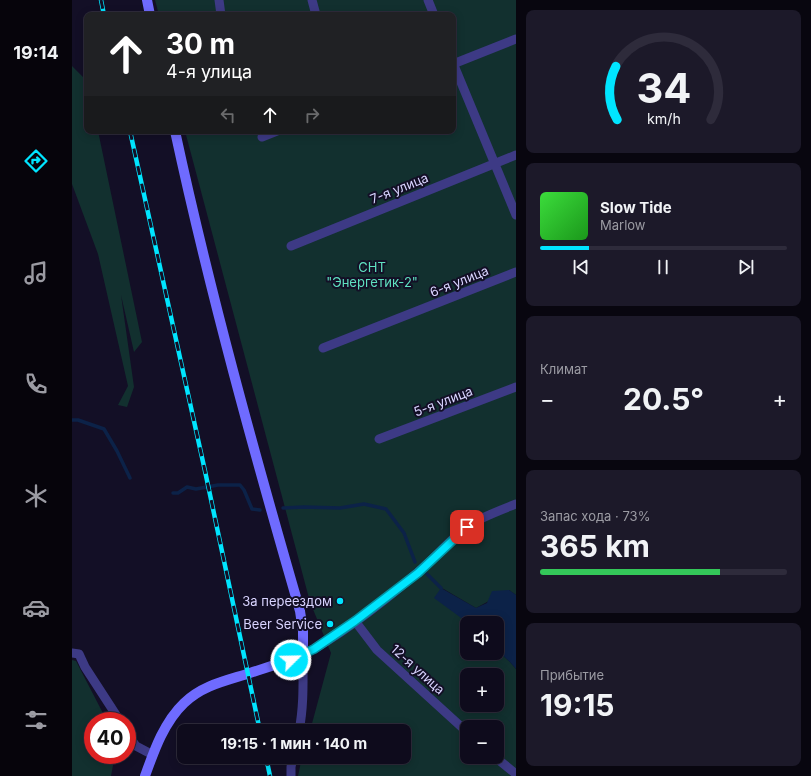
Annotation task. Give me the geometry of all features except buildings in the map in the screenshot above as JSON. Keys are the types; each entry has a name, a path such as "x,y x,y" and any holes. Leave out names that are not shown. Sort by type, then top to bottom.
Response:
{"street":[{"path":"147,0 149,12"},
{"path":"219,0 221,12"},
{"path":"312,0 315,12"},
{"path":"428,0 433,12"},
{"path":"456,63 516,39"},
{"path":"456,71 516,216"},
{"path":"176,134 215,301 246,423 300,611 303,631 303,700 301,724"},
{"path":"262,137 270,134"},
{"name":"7-я улица","path":"291,246 516,155"},
{"name":"6-я улица","path":"323,348 516,272"},
{"name":"5-я улица","path":"378,439 516,387"},
{"path":"145,776 153,755 172,717 183,704 197,692 213,684 302,655 335,636 418,573 467,527 516,504"},
{"name":"12-я улица","path":"355,621 378,650 460,726"},
{"path":"72,653 79,654 114,712"},
{"path":"136,746 153,755"},
{"path":"291,776 292,764"},
{"path":"503,764 516,774"}],"green space":[{"name":"СHТ \"Энергетик-2\"","path":"155,0 516,0 516,595 509,590 476,608 442,588 461,616 460,660 504,660 504,656 516,669 516,776 298,776 301,764 411,764 411,724 312,724 331,653 310,602 186,134 456,134 456,12 158,12"},
{"path":"72,66 84,78 84,134 99,134 142,342 134,352 121,295 134,387 127,407 118,405 128,386 98,254 72,184"},
{"path":"72,660 76,661 102,712 84,712 84,764 113,764 111,776 72,776"}],"water":[{"path":"441,588 476,608 487,603 492,591 509,590 516,595 516,669 504,656 504,616 460,617 434,598"}],"waterway":[{"path":"72,420 78,420 104,429 130,478"},
{"path":"173,493 178,493 187,487 196,489 218,485 240,485 244,490 252,509 260,510"},
{"path":"283,508 340,508 364,504 386,509 404,533 415,562"},
{"path":"427,574 441,588"}],"railway":[{"path":"101,0 103,12"},
{"path":"131,134 205,471 259,724"},
{"path":"267,764 270,776"}],"place":[{"name":"За переездом","path":"340,601"},
{"name":"Beer Service","path":"330,624"}],"route":[{"path":"291,660 314,649 355,621 418,573 467,527"}]}
